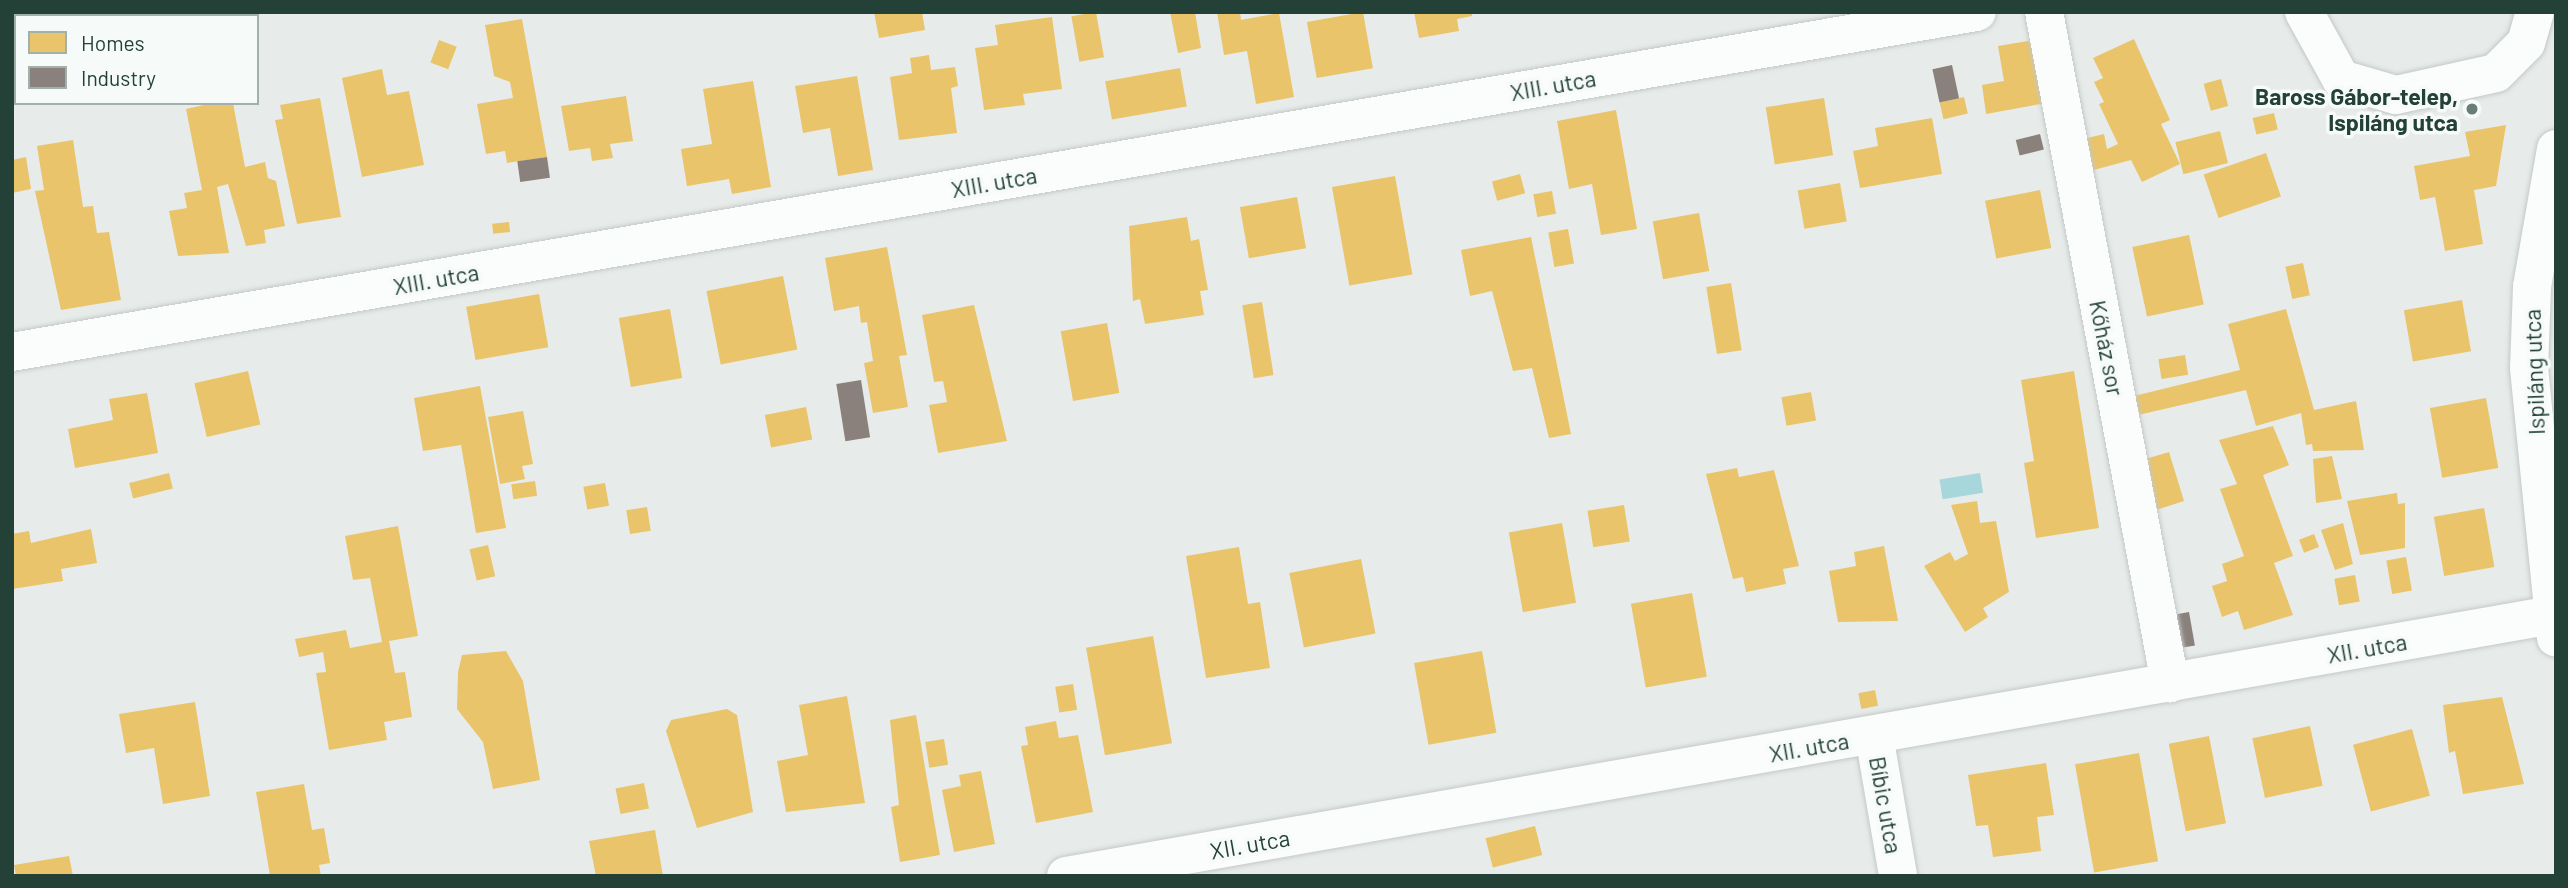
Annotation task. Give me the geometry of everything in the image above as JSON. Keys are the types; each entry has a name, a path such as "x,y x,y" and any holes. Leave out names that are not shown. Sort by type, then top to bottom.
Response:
{"street":[{"name":"XIII. utca","path":"12,352 1830,25 1976,12"},
{"name":"Kőház sor","path":"2044,12 2170,683"},
{"path":"2304,12 2341,79 2396,95 2496,73 2526,43 2536,12"},
{"name":"Ispiláng utca","path":"2554,167 2532,287 2529,368 2554,626"},
{"name":"XII. utca","path":"1066,876 2170,683 2554,626"},
{"name":"Bíbic utca","path":"1874,735 1899,876"}],"water":[{"path":"1980,473 1983,493 1943,499 1940,479"}],"building: Homes":[{"path":"874,12 922,12 925,30 879,38"},
{"path":"1096,12 1104,57 1079,62 1071,16"},
{"path":"1170,12 1195,12 1201,48 1178,53"},
{"path":"1217,12 1240,12 1241,20 1279,13 1294,97 1256,104 1247,51 1224,55"},
{"path":"1363,12 1373,68 1317,78 1307,22"},
{"path":"1414,12 1472,12 1472,16 1457,19 1459,31 1419,38"},
{"path":"1052,17 1062,89 1023,94 1025,105 984,110 975,48 998,45 995,25"},
{"path":"522,19 547,157 507,163 505,151 486,154 477,104 513,98 510,82 494,76 485,25"},
{"path":"2040,39 2051,102 1986,114 1982,85 2004,81 1998,46"},
{"path":"2134,39 2170,120 2161,124 2180,164 2142,182 2131,160 2086,172 2079,140 2104,134 2107,149 2118,144 2099,104 2104,102 2094,82 2103,78 2093,58"},
{"path":"439,40 457,47 448,69 430,62"},
{"path":"929,55 931,70 955,67 958,86 951,88 957,133 899,140 890,77 912,73 910,58"},
{"path":"1180,68 1187,106 1112,120 1105,81"},
{"path":"382,69 387,95 409,91 424,165 362,177 342,78"},
{"path":"857,76 873,170 838,176 830,128 803,133 795,86"},
{"path":"2221,79 2228,106 2211,111 2204,84"},
{"path":"753,81 771,187 732,194 729,179 687,186 681,149 712,144 703,89"},
{"path":"626,96 633,141 610,144 613,158 592,161 590,148 569,151 561,106"},
{"path":"1964,97 1968,114 1943,119 1940,103"},
{"path":"320,98 341,217 297,224 275,120 283,119 280,105"},
{"path":"1824,98 1833,155 1775,165 1766,107"},
{"path":"204,105 233,105 245,167 265,162 268,178 276,181 285,226 264,230 266,243 246,246 228,184 217,187 229,253 178,256 169,211 187,208 184,193 202,190 186,109"},
{"path":"1616,110 1637,229 1601,235 1592,184 1569,189 1557,121"},
{"path":"2274,113 2278,130 2256,135 2253,118"},
{"path":"1932,118 1942,174 1860,188 1853,151 1878,146 1875,128"},
{"path":"2506,125 2496,186 2474,190 2483,244 2445,251 2435,197 2420,200 2414,166 2470,156 2465,132"},
{"path":"2220,131 2228,163 2183,174 2175,142"},
{"path":"73,140 83,207 93,206 97,233 109,232 121,300 61,310 35,191 44,190 37,146"},
{"path":"2266,153 2281,196 2219,218 2204,174"},
{"path":"26,157 31,189 12,193 12,160"},
{"path":"1520,174 1525,193 1497,201 1492,182"},
{"path":"1395,176 1412,274 1349,286 1332,187"},
{"path":"1840,183 1847,221 1804,229 1798,190"},
{"path":"2040,190 2051,248 1996,259 1985,201"},
{"path":"1552,191 1556,214 1537,217 1533,194"},
{"path":"1297,197 1306,248 1249,258 1240,207"},
{"path":"1699,213 1709,271 1663,279 1653,221"},
{"path":"1187,217 1191,241 1199,239 1208,290 1200,291 1204,315 1145,324 1140,299 1133,301 1129,226"},
{"path":"509,222 510,232 493,234 492,224"},
{"path":"1568,229 1574,263 1554,267 1548,232"},
{"path":"2189,235 2204,304 2147,317 2132,247"},
{"path":"1531,237 1571,434 1549,438 1532,368 1513,371 1492,291 1470,296 1461,250"},
{"path":"887,247 907,355 899,356 908,407 873,413 864,363 873,361 867,322 861,323 859,306 834,311 825,258"},
{"path":"2303,263 2310,295 2292,299 2285,267"},
{"path":"783,276 797,350 721,365 706,291"},
{"path":"1731,283 1742,350 1717,354 1706,287"},
{"path":"539,294 548,347 476,360 466,307"},
{"path":"2462,300 2471,351 2413,361 2404,310"},
{"path":"1262,302 1274,375 1254,378 1242,305"},
{"path":"974,305 1007,441 938,453 929,405 947,402 943,381 934,382 922,315"},
{"path":"670,309 682,378 631,387 619,318"},
{"path":"2286,309 2314,410 2356,401 2364,450 2313,451 2312,444 2306,445 2301,413 2256,426 2246,390 2134,416 2130,397 2240,370 2228,324"},
{"path":"1107,323 1119,393 1073,401 1061,331"},
{"path":"2185,355 2188,375 2161,379 2158,359"},
{"path":"248,371 260,425 207,437 194,383"},
{"path":"2074,371 2099,528 2036,538 2024,463 2034,461 2021,380"},
{"path":"480,386 506,528 476,533 461,445 423,451 414,398"},
{"path":"1811,392 1816,421 1786,426 1781,397"},
{"path":"147,393 158,453 75,468 68,429 113,420 109,399"},
{"path":"2486,398 2498,468 2442,478 2430,408"},
{"path":"806,407 812,439 771,447 765,415"},
{"path":"523,411 533,464 522,466 525,479 500,484 488,417"},
{"path":"2273,426 2289,465 2263,475 2293,556 2274,563 2293,615 2244,630 2238,611 2222,617 2212,586 2227,581 2222,564 2244,556 2220,489 2237,484 2219,440"},
{"path":"2169,452 2184,501 2153,511 2142,460"},
{"path":"2332,456 2342,499 2316,503 2313,459"},
{"path":"1737,468 1739,477 1774,470 1799,566 1783,569 1786,584 1746,592 1743,577 1733,579 1706,474"},
{"path":"169,473 173,489 133,498 129,483"},
{"path":"535,481 537,496 513,499 511,484"},
{"path":"605,483 609,506 587,509 583,487"},
{"path":"2397,493 2398,504 2405,503 2405,548 2360,555 2347,501"},
{"path":"1977,501 1980,523 1996,521 2009,592 1983,608 1988,617 1965,632 1924,566 1950,552 1955,561 1968,554 1951,505"},
{"path":"1624,505 1630,542 1593,547 1587,511"},
{"path":"647,507 651,531 630,534 626,510"},
{"path":"2484,508 2494,567 2444,576 2434,517"},
{"path":"1562,523 1576,603 1523,612 1509,532"},
{"path":"2343,523 2353,564 2335,570 2321,530"},
{"path":"398,526 418,636 389,641 395,673 405,672 412,717 384,722 387,740 329,750 316,673 326,672 323,652 299,657 295,639 346,630 350,648 382,642 370,578 353,580 345,536"},
{"path":"91,529 97,563 61,569 63,581 12,589 12,534 29,531 31,543"},
{"path":"2314,534 2319,547 2304,553 2299,540"},
{"path":"488,545 495,576 477,580 469,549"},
{"path":"1884,546 1898,621 1838,622 1829,571 1856,566 1854,552"},
{"path":"1239,547 1248,604 1260,602 1270,668 1206,678 1186,556"},
{"path":"2406,557 2412,590 2392,594 2386,560"},
{"path":"1361,559 1376,634 1304,648 1289,573"},
{"path":"2355,575 2360,602 2339,605 2334,579"},
{"path":"1692,593 1707,677 1646,687 1631,604"},
{"path":"1153,636 1172,743 1105,755 1086,648"},
{"path":"506,651 523,681 540,780 493,789 483,742 457,709 458,672 462,655"},
{"path":"1482,651 1496,733 1428,745 1414,663"},
{"path":"1073,684 1077,710 1059,712 1055,687"},
{"path":"1875,690 1878,706 1861,709 1858,693"},
{"path":"847,696 865,803 786,812 777,761 808,755 799,705"},
{"path":"2502,697 2524,784 2463,794 2455,751 2449,753 2443,705"},
{"path":"195,702 210,796 163,804 154,748 126,753 119,714"},
{"path":"727,709 737,715 753,812 697,828 666,731 671,720"},
{"path":"916,715 940,855 900,862 891,807 899,805 890,720"},
{"path":"1056,721 1059,738 1078,735 1093,812 1036,823 1021,746 1028,745 1025,727"},
{"path":"2310,726 2323,786 2265,798 2252,738"},
{"path":"2412,729 2430,796 2371,811 2353,745"},
{"path":"2209,736 2226,823 2186,831 2169,744"},
{"path":"944,739 948,765 929,768 925,742"},
{"path":"2139,753 2158,861 2094,873 2075,764"},
{"path":"2046,763 2054,815 2037,817 2041,851 1993,857 1988,825 1976,826 1968,775"},
{"path":"981,771 995,844 954,852 942,790 961,786 959,775"},
{"path":"644,783 649,809 620,814 616,789"},
{"path":"304,784 312,830 324,828 330,863 319,865 321,876 270,876 256,792"},
{"path":"1535,826 1542,855 1493,867 1486,838"},
{"path":"655,830 663,876 596,876 589,841"},
{"path":"69,856 73,876 16,876 14,865"}],"building: Industry":[{"path":"1952,65 1959,98 1940,102 1932,69"},
{"path":"2040,134 2044,150 2020,156 2016,140"},
{"path":"547,157 550,178 520,182 517,161"},
{"path":"861,380 870,437 845,441 836,384"},
{"path":"2189,612 2195,645 2177,649 2171,615"}],"place":[{"name":"Baross Gábor-telep, Ispiláng utca","path":"2472,109"}]}
